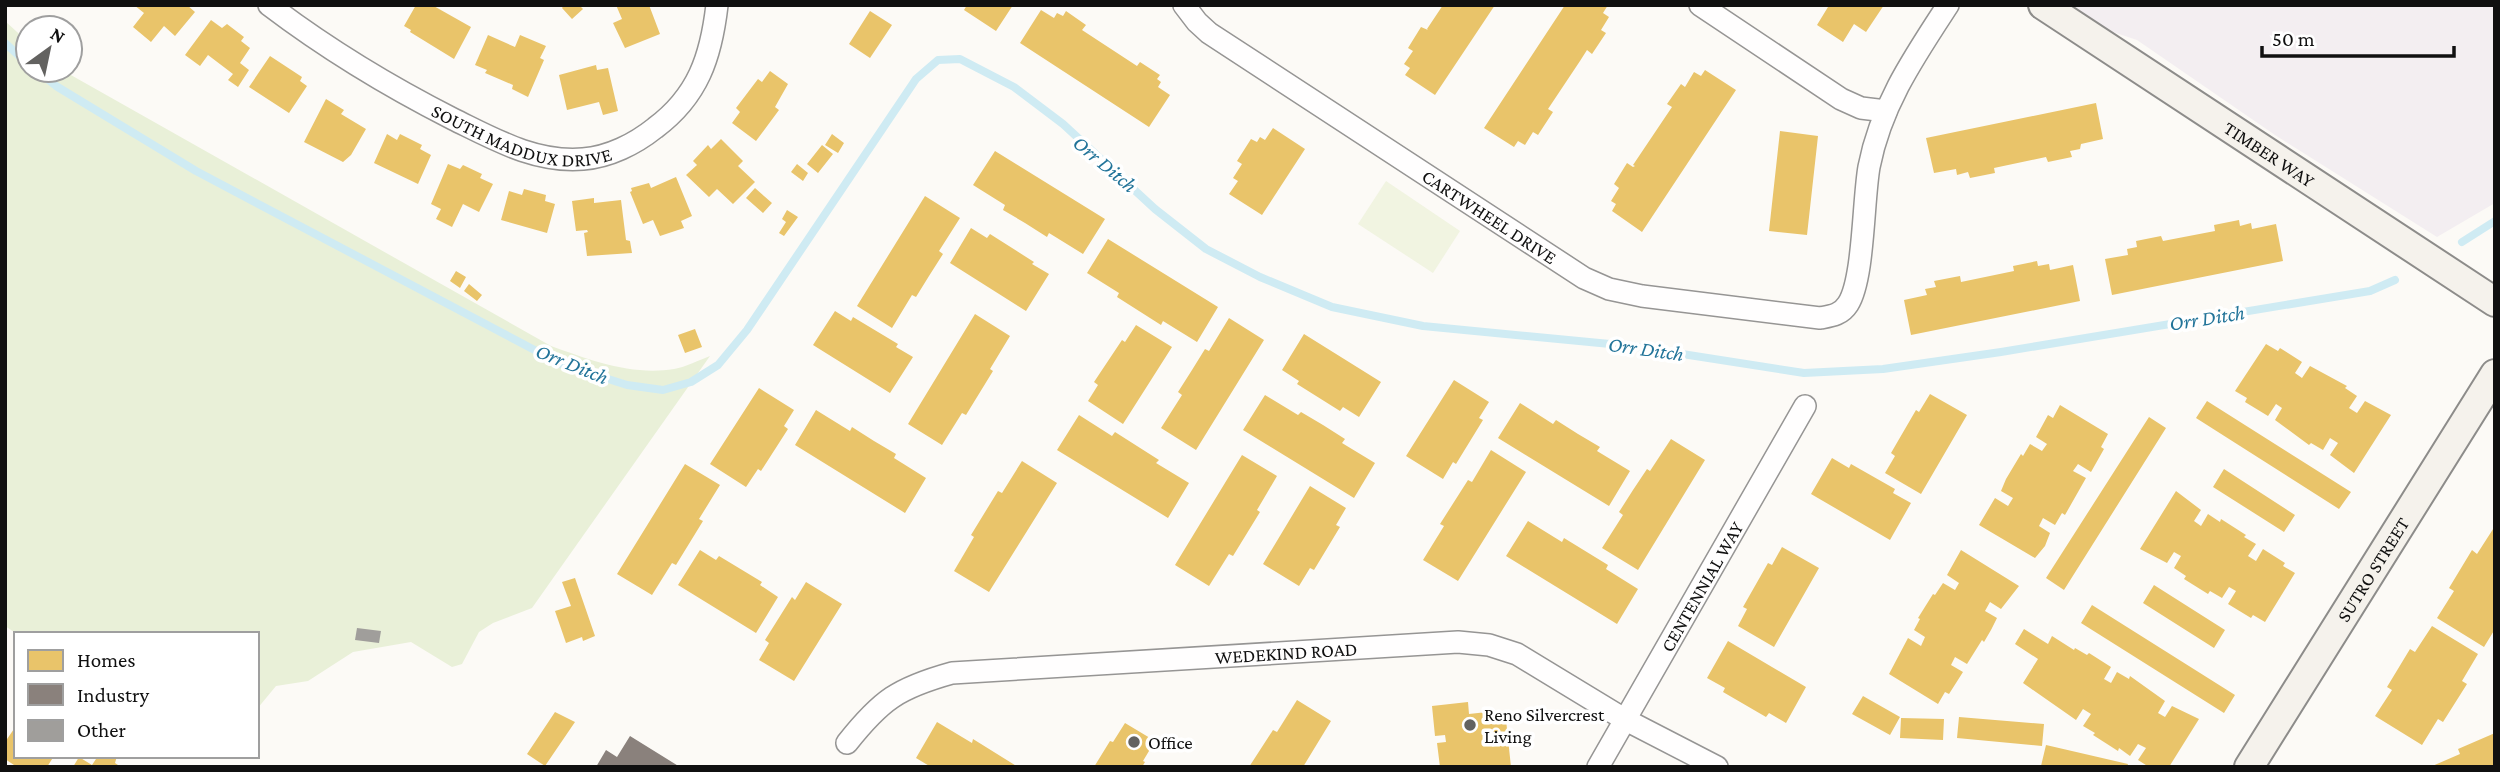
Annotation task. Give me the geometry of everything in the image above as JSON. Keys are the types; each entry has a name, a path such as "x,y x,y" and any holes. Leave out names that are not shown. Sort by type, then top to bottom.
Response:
{"street":[{"name":"SOUTH MADDUX DRIVE","path":"268,5 319,43 405,95 503,144 550,158 583,159 612,153 643,137 671,116 690,94 704,68 717,5"},
{"name":"CARTWHEEL DRIVE","path":"1184,5 1209,33 1584,278 1609,289 1642,296 1804,318 1839,314 1848,304 1855,285 1869,168 1886,111"},
{"path":"1700,5 1841,99 1861,108 1886,111 1901,78 1948,5"},
{"name":"TIMBER WAY","path":"2043,5 2495,302"},
{"name":"SUTRO STREET","path":"2249,767 2495,374"},
{"name":"CENTENNIAL WAY","path":"1598,767 1805,406"},
{"name":"WEDEKIND ROAD","path":"847,743 871,713 894,695 922,681 952,673 1458,642 1489,645 1517,654 1624,719 1717,767"}],"shaded area":[{"path":"2072,5 2495,5 2495,203 2437,237 2275,135 2137,40 2110,31"}],"green space":[{"path":"5,21 14,29 14,84 84,82 551,346 611,365 658,371 688,365 710,356 532,608 493,623 479,632 462,664 452,667 411,642 353,652 308,681 276,686 259,707 259,632 14,632 5,626"},
{"path":"1386,181 1460,231 1433,273 1358,224"}],"building: Homes":[{"path":"134,5 187,5 195,12 175,36 164,26 151,42 133,27 144,13"},
{"path":"416,5 432,5 471,27 454,59 404,26"},
{"path":"564,5 579,5 583,9 572,19 562,8"},
{"path":"616,5 649,5 660,34 625,48 613,23 622,19"},
{"path":"967,5 1013,5 996,31 964,10"},
{"path":"1443,5 1495,5 1435,95 1405,75 1410,68 1404,64 1413,51 1408,48 1421,27 1428,30"},
{"path":"1565,5 1608,5 1603,13 1609,17 1601,30 1606,33 1592,54 1587,50 1548,109 1553,112 1538,135 1533,132 1525,145 1518,141 1514,147 1484,128"},
{"path":"1825,5 1884,5 1866,32 1854,24 1843,42 1817,25 1828,7"},
{"path":"1041,10 1054,18 1057,13 1063,16 1066,11 1086,25 1082,30 1137,66 1140,62 1160,75 1157,79 1161,82 1158,87 1170,95 1149,127 1020,43"},
{"path":"870,11 892,25 870,58 849,44"},
{"path":"211,20 222,28 227,24 244,37 241,41 250,48 240,63 249,70 238,87 228,80 233,74 208,55 200,66 185,55"},
{"path":"488,35 515,47 520,35 546,46 540,58 544,60 528,97 512,89 513,85 485,73 487,70 475,65"},
{"path":"270,56 302,77 300,81 307,86 289,113 249,87"},
{"path":"596,65 597,70 608,68 618,111 603,115 599,102 567,110 559,75"},
{"path":"1705,70 1736,90 1642,232 1612,211 1616,204 1611,201 1619,188 1614,184 1627,163 1635,166 1633,165 1672,107 1667,104 1681,84 1685,87 1694,72 1701,76"},
{"path":"770,71 788,84 775,107 779,110 756,141 732,123 740,112 736,108 758,79 762,82"},
{"path":"326,99 344,110 341,114 366,129 351,155 343,162 304,142"},
{"path":"2096,103 2103,139 2081,144 2080,149 2070,151 2072,157 2048,162 2046,157 1994,168 1995,173 1970,178 1968,172 1957,175 1956,169 1934,173 1926,138"},
{"path":"1273,128 1305,149 1262,215 1229,194 1238,181 1233,178 1242,164 1237,161 1251,139 1257,142 1260,137 1265,140"},
{"path":"1780,131 1818,136 1807,235 1769,231"},
{"path":"387,134 397,140 400,134 422,145 420,149 431,155 418,184 374,163"},
{"path":"832,134 844,143 838,153 825,145"},
{"path":"721,139 743,161 738,166 755,182 733,204 717,189 709,197 686,175 697,165 693,161 708,145 711,149"},
{"path":"822,145 833,154 818,173 807,164"},
{"path":"995,151 1105,219 1083,254 1049,233 1047,237 1003,210 1005,205 973,185"},
{"path":"448,164 460,169 463,165 482,174 480,178 493,184 479,212 463,204 452,227 436,219 441,209 431,204"},
{"path":"797,164 808,173 803,181 791,172"},
{"path":"676,177 692,216 681,221 684,228 660,236 653,220 643,224 630,192 631,188 649,183 651,188"},
{"path":"755,188 772,203 763,213 746,198"},
{"path":"524,189 546,195 545,201 555,204 547,233 501,220 509,191 522,195"},
{"path":"925,196 960,218 939,251 943,254 916,297 912,295 892,328 857,306"},
{"path":"594,198 594,203 621,200 626,240 630,241 632,253 587,256 584,233 588,232 576,231 572,201"},
{"path":"787,210 798,217 784,236 779,233 786,222 782,219"},
{"path":"2239,220 2240,226 2251,223 2252,229 2276,224 2283,261 2112,295 2105,259 2128,255 2127,249 2137,247 2136,241 2161,236 2163,241 2215,231 2214,225"},
{"path":"971,228 987,238 990,234 1049,274 1026,311 950,263"},
{"path":"1108,239 1218,307 1197,342 1163,321 1161,325 1117,297 1119,293 1087,273"},
{"path":"2037,261 2038,266 2049,264 2050,270 2073,265 2080,301 1911,335 1904,300 1927,295 1925,289 1936,287 1934,281 1960,276 1961,282 2014,271 2013,266"},
{"path":"456,271 466,277 460,288 450,281"},
{"path":"469,284 482,295 477,301 464,291"},
{"path":"835,311 851,321 853,317 898,344 896,347 913,357 890,393 813,345"},
{"path":"975,314 1010,336 990,369 993,371 966,415 962,413 942,445 908,424"},
{"path":"1229,318 1264,340 1196,450 1161,428 1182,395 1178,392 1205,349 1209,351"},
{"path":"1136,325 1172,347 1123,424 1088,401 1098,385 1094,382 1122,340 1125,342"},
{"path":"695,329 702,347 685,353 678,335"},
{"path":"1304,334 1381,382 1359,417 1343,407 1340,411 1297,384 1299,381 1282,370"},
{"path":"2266,344 2278,351 2280,348 2302,362 2295,373 2302,378 2310,366 2347,386 2345,388 2357,396 2349,408 2357,413 2365,401 2391,415 2354,473 2330,455 2338,443 2330,438 2323,450 2311,443 2309,445 2275,420 2282,408 2276,404 2268,416 2245,402 2247,398 2235,391"},
{"path":"1454,380 1489,402 1479,418 1483,420 1456,464 1453,462 1443,479 1406,456"},
{"path":"759,388 794,410 784,426 788,429 761,471 758,469 746,487 710,464"},
{"path":"1930,394 1967,415 1921,494 1885,473 1895,456 1891,453 1916,410 1919,412"},
{"path":"1265,395 1298,415 1301,412 1323,425 1345,439 1342,443 1375,463 1354,498 1243,430"},
{"path":"2207,401 2351,492 2339,509 2196,418"},
{"path":"1520,403 1553,424 1556,420 1600,447 1597,451 1630,471 1609,506 1498,438"},
{"path":"2060,405 2108,434 2101,447 2104,449 2091,472 2078,464 2073,471 2086,478 2065,515 2062,513 2055,525 2043,518 2039,526 2050,533 2045,546 2035,558 1979,525 1995,498 2008,506 2013,498 2001,491 2006,479 2030,444 2042,451 2047,444 2036,437 2048,415 2053,418"},
{"path":"816,410 850,431 852,427 896,454 894,458 926,478 905,513 795,445"},
{"path":"1079,415 1112,436 1115,432 1159,460 1156,463 1189,483 1168,518 1057,450"},
{"path":"2149,417 2166,428 2064,590 2046,578"},
{"path":"1671,439 1705,460 1638,570 1602,548 1623,515 1619,512 1647,469 1650,471"},
{"path":"1491,450 1526,472 1458,581 1423,560 1444,526 1440,524 1468,480 1472,482"},
{"path":"1242,455 1277,476 1257,510 1260,512 1233,556 1229,554 1209,586 1175,565"},
{"path":"1832,458 1849,468 1851,464 1895,489 1893,493 1911,503 1890,540 1811,494"},
{"path":"1022,461 1057,483 989,592 954,571 974,537 971,535 998,491 1002,493"},
{"path":"685,464 720,485 699,519 703,521 676,565 672,563 652,595 617,574"},
{"path":"2224,469 2295,515 2284,532 2213,487"},
{"path":"1310,486 1346,508 1336,525 1340,527 1314,570 1310,568 1299,586 1263,564"},
{"path":"2176,491 2201,510 2194,521 2201,526 2208,514 2220,522 2221,519 2256,544 2248,556 2256,561 2263,549 2295,573 2265,622 2253,615 2251,618 2228,604 2236,591 2229,587 2222,598 2210,591 2208,594 2184,579 2186,576 2174,568 2181,556 2174,552 2167,563 2140,549"},
{"path":"1528,521 1562,542 1564,538 1608,565 1606,569 1638,589 1617,624 1506,556"},
{"path":"2495,526 2495,629 2484,647 2437,618 2454,591 2449,588 2472,550 2477,554"},
{"path":"1782,547 1819,568 1774,647 1738,626 1747,609 1743,607 1768,563 1772,565"},
{"path":"700,550 716,560 719,556 762,582 760,585 778,597 756,633 678,585"},
{"path":"1961,550 2019,586 2001,609 1990,602 1985,611 1997,618 1991,630 1967,664 1955,657 1951,665 1963,672 1949,694 1945,692 1938,704 1889,674 1908,638 1921,646 1925,637 1914,630 1933,594 1935,595 1943,583 1955,590 1959,583 1947,575"},
{"path":"575,578 595,636 566,643 555,611 571,606 562,582"},
{"path":"806,582 842,604 794,681 759,660 769,643 765,640 792,597 795,600"},
{"path":"2154,585 2225,630 2214,648 2143,603"},
{"path":"2092,605 2235,695 2224,713 2081,623"},
{"path":"2432,626 2478,654 2462,681 2467,684 2443,722 2438,719 2422,745 2375,716 2392,690 2387,687 2410,649 2415,652"},
{"path":"2024,629 2048,644 2052,636 2074,650 2075,648 2087,655 2089,653 2111,667 2104,679 2111,683 2117,672 2129,679 2130,676 2165,701 2158,713 2165,717 2172,706 2199,719 2169,767 2149,767 2138,760 2146,748 2138,744 2130,756 2119,748 2118,751 2083,726 2091,714 2083,709 2076,720 2023,683 2038,659 2015,644"},
{"path":"1728,641 1806,687 1786,723 1769,713 1766,717 1723,692 1725,688 1707,678"},
{"path":"1863,696 1900,717 1890,735 1852,714"},
{"path":"1297,700 1331,721 1303,767 1249,767 1273,730 1277,732"},
{"name":"Reno Silvercrest Living","path":"1468,702 1469,714 1505,710 1511,767 1440,767 1437,743 1446,742 1445,735 1435,736 1432,706"},
{"path":"555,712 575,722 545,766 527,754"},
{"path":"1959,717 2044,724 2042,746 1957,738"},
{"path":"1901,718 1944,719 1943,740 1900,738"},
{"path":"937,722 972,743 973,739 1018,767 931,767 916,758"},
{"path":"1125,723 1155,741 1142,767 1094,767 1110,741 1113,742"},
{"path":"14,729 14,758 53,758 47,767 17,767 5,759 5,742"},
{"path":"2495,733 2495,767 2430,767 2460,754 2458,749"},
{"path":"2046,745 2128,764 2127,767 2041,766"},
{"path":"78,758 92,765 97,758 116,758 115,763 121,767 73,767"}],"building: Industry":[{"path":"630,736 680,767 596,767 606,750 617,757"}],"building: Other":[{"path":"357,628 381,631 379,643 355,640"}],"waterway":[{"name":"Orr Ditch","path":"5,43 14,51"},
{"name":"Orr Ditch","path":"54,84 196,171 561,364 627,385 663,390 691,382 718,365 747,330 916,79 938,60 960,59 1014,87 1063,124 1155,209 1206,249 1260,277 1332,307 1423,326 1631,346 1804,373 1883,369 2001,352 2370,291 2395,280"},
{"name":"Orr Ditch","path":"2462,242 2495,221"}],"place":[{"name":"Reno Silvercrest Living","path":"1470,725"},
{"name":"Office","path":"1134,742"}]}
